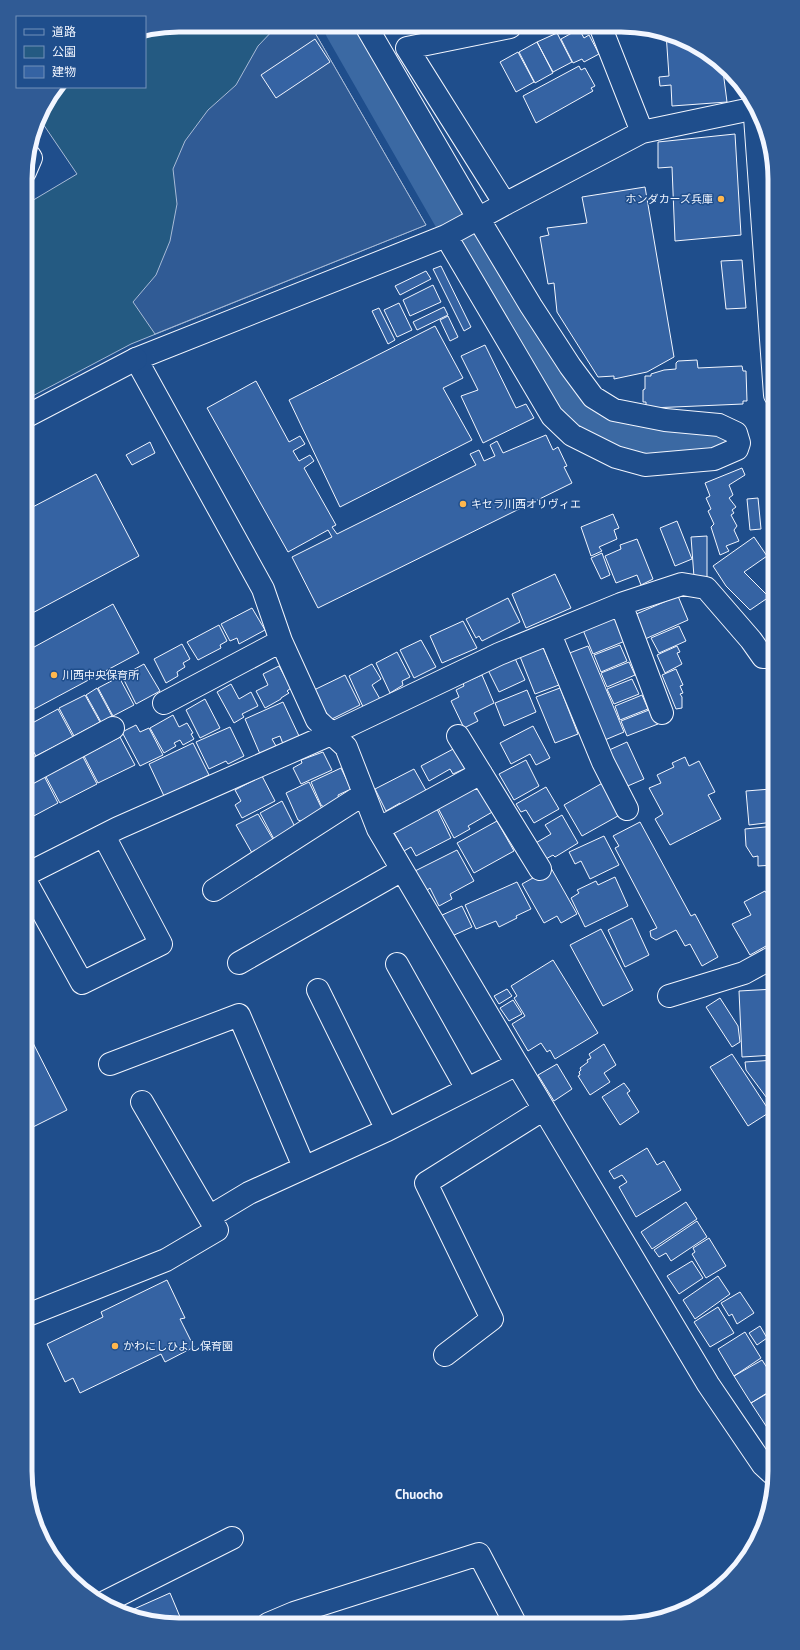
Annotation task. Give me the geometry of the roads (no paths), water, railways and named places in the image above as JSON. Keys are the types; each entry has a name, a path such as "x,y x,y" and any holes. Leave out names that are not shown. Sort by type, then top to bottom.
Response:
{"street":[{"path":"369,32 461,227 552,416 572,436 616,457 645,465 714,459 737,449 739,443 736,433 719,425 665,420 614,410 593,397 461,227"},
{"path":"485,32 407,48 505,204"},
{"path":"603,32 642,132"},
{"path":"32,413 136,359 461,227 642,132 754,116"},
{"path":"758,125 768,286"},
{"path":"136,359 264,590 281,641 317,720 346,747 378,829 708,1384 763,1465 768,1470"},
{"path":"32,872 104,836 331,734 499,654 622,604 682,584 706,588 751,640 763,657 768,657"},
{"path":"622,604 662,713"},
{"path":"550,634 603,762 627,809"},
{"path":"164,703 281,641"},
{"path":"32,771 113,728"},
{"path":"458,736 540,869"},
{"path":"378,829 481,773"},
{"path":"214,890 364,794"},
{"path":"32,893 82,983 160,944 104,836"},
{"path":"238,963 402,870"},
{"path":"669,996 744,973 768,960"},
{"path":"397,964 468,1089"},
{"path":"318,990 386,1130"},
{"path":"110,1064 239,1015 304,1167"},
{"path":"209,1218 249,1193 386,1130 517,1064"},
{"path":"32,1313 166,1260 217,1230 142,1102"},
{"path":"445,1355 492,1319 426,1183 544,1109"},
{"path":"110,1600 232,1538"},
{"path":"282,1618 479,1554 512,1618"}],"waterway":[{"path":"349,32 518,326 574,412 624,437 705,442"}],"place":[{"name":"ホンダカーズ兵庫","path":"721,199"},
{"name":"キセラ川西オリヴィエ","path":"463,504"},
{"name":"川西中央保育所","path":"54,675"},
{"name":"かわにしひよし保育園","path":"115,1346"}],"district":[{"name":"Chuocho","path":"419,1494"}]}
